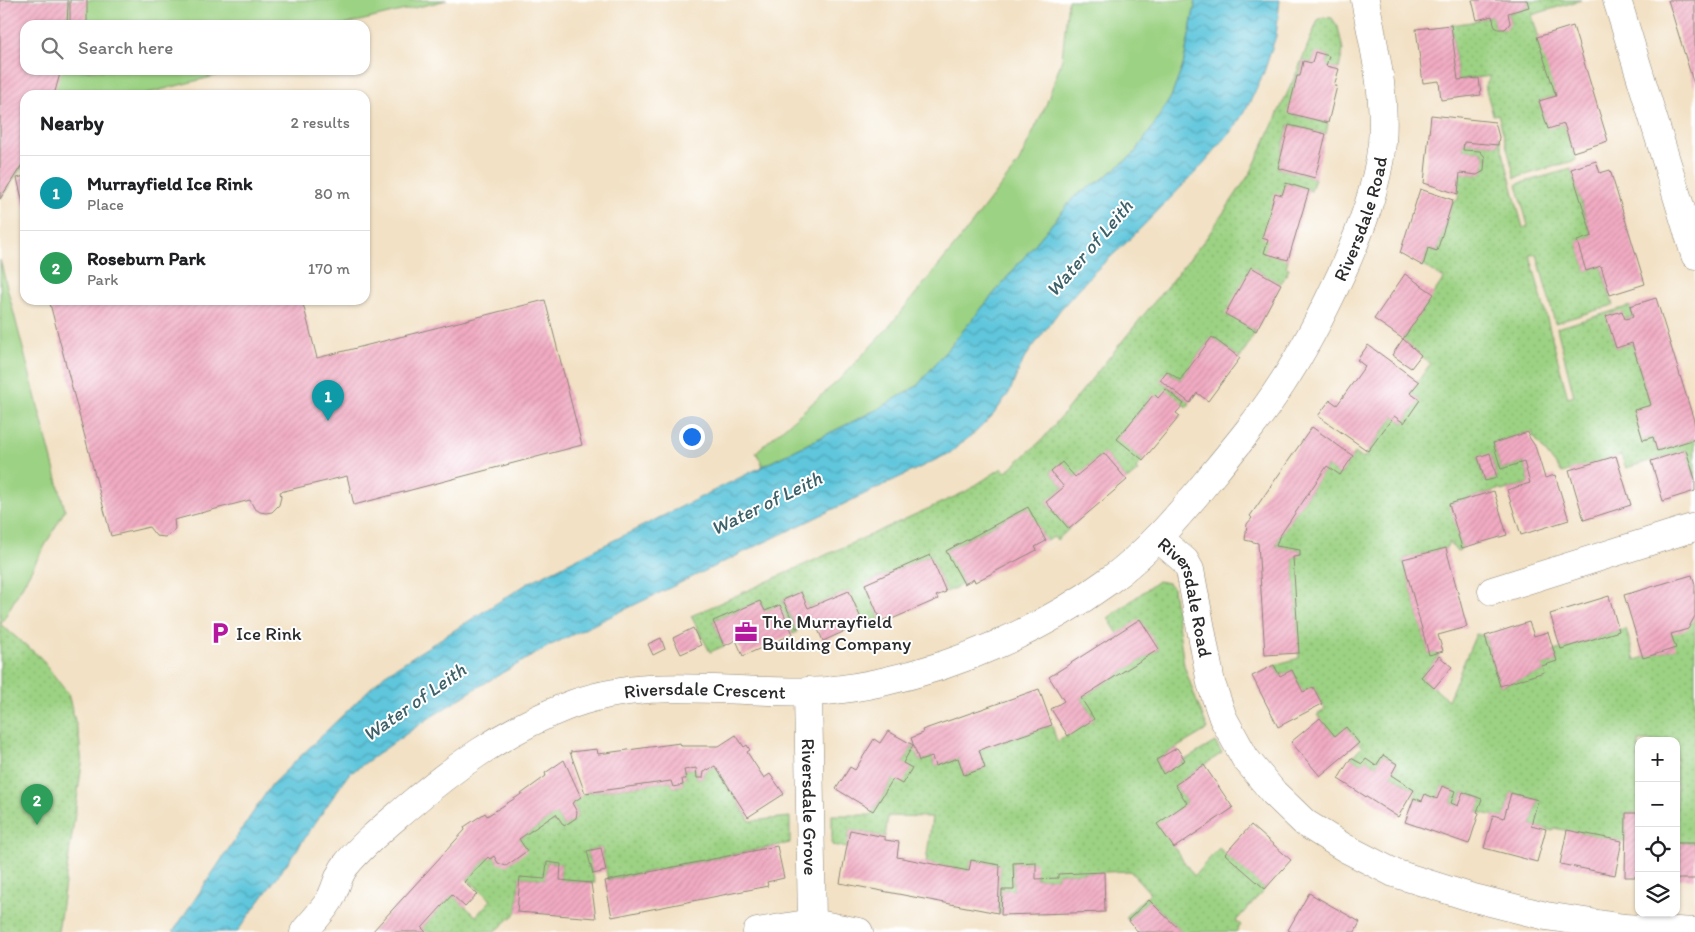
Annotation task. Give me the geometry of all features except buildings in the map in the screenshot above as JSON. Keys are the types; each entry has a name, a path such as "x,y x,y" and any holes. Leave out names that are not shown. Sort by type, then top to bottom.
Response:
{"street":[{"name":"Riversdale Road","path":"1365,0 1381,86 1383,118 1379,162 1369,205 1352,251 1309,340 1281,385 1247,432 1158,538 1185,561 1190,570 1211,683 1222,718 1245,758 1274,793 1305,822 1345,848 1394,873 1470,897 1546,916 1624,928 1695,932"},
{"path":"1617,0 1695,255"},
{"path":"1492,591 1695,527"},
{"name":"Riversdale Crescent","path":"304,932 331,898 342,870 359,850 446,776 513,730 571,704 625,691 647,688 808,691 848,688 880,682 936,667 982,650 1032,628 1081,600 1129,566 1158,538"},
{"name":"Riversdale Grove","path":"808,691 812,923"},
{"path":"757,932 812,923 859,932"}],"green space":[{"path":"0,0 447,0 364,20 20,20 20,75 219,75 160,90 20,90 20,170 0,199"},
{"path":"1068,0 1196,0 1183,66 1171,97 1154,125 1135,153 1100,181 1075,196 917,386 878,409 763,466 756,452 839,380 887,329 957,243 1019,162 1046,105 1062,59"},
{"path":"1527,0 1581,0 1532,15 1556,96 1539,101 1548,128 1564,124 1576,160 1515,178 1498,114 1493,115 1485,86 1491,76 1458,80 1451,25 1492,16 1495,27 1505,29 1510,23 1508,13 1529,7"},
{"path":"1323,17 1332,18 1338,27 1343,50 1339,69 1326,66 1329,56 1315,53 1312,63 1303,61 1300,76 1297,76 1289,113 1328,123 1326,134 1289,125 1278,168 1315,178 1311,191 1286,183 1265,252 1288,260 1286,267 1289,269 1281,284 1251,267 1226,314 1256,331 1240,358 1212,337 1180,380 1168,371 1160,380 1190,403 1187,407 1153,395 1117,438 1143,460 1136,469 1138,471 1127,480 1104,453 1075,477 1062,463 1051,472 1064,487 1046,502 1069,529 1057,540 1054,537 1046,541 1027,507 947,550 964,584 946,592 930,555 865,584 881,621 875,623 873,619 863,623 849,591 808,608 801,592 783,600 797,632 793,634 765,611 760,601 713,621 724,646 710,652 691,616 965,492 1002,468 1006,472 1042,440 1207,237 1251,172 1296,74 1318,20"},
{"path":"1499,137 1523,228 1528,226 1517,184 1571,169 1592,236 1577,241 1586,271 1601,266 1613,305 1555,323 1537,254 1530,255 1568,398 1574,396 1557,328 1630,306 1633,317 1625,319 1607,317 1616,348 1632,343 1651,405 1644,440 1653,437 1657,451 1695,439 1695,479 1686,450 1626,468 1621,455 1562,473 1533,436 1532,431 1493,443 1501,469 1524,462 1530,483 1501,491 1500,489 1450,504 1462,548 1457,552 1449,542 1446,548 1403,559 1429,654 1435,653 1439,656 1421,677 1448,700 1476,634 1485,636 1500,686 1544,672 1542,666 1557,661 1554,651 1626,629 1635,660 1675,648 1671,634 1695,616 1695,843 1680,843 1680,737 1635,737 1635,813 1626,813 1626,842 1554,828 1553,831 1531,825 1538,800 1511,793 1504,818 1477,812 1482,799 1463,792 1458,806 1451,803 1455,791 1442,786 1437,799 1425,794 1422,801 1414,798 1416,791 1391,775 1397,764 1383,755 1376,766 1366,759 1362,764 1351,758 1362,747 1346,727 1335,736 1317,715 1325,709 1314,687 1303,692 1292,670 1280,676 1274,665 1299,658 1293,557 1300,556 1300,550 1276,546 1279,537 1327,466 1340,475 1355,453 1363,459 1394,416 1404,423 1420,400 1410,393 1430,364 1403,339 1444,278 1423,266 1428,248 1437,251 1453,200 1458,200 1460,173 1477,175 1484,171 1485,156 1480,151 1463,150 1464,142 1498,145","holes":["1490,454 1497,477 1485,481 1478,457"]},
{"path":"0,260 65,510 1,624 0,624"},
{"path":"1158,581 1168,583 1173,588 1184,665 1208,729 1156,760 1163,773 1215,742 1222,753 1175,785 1187,803 1158,824 1194,876 1219,848 1265,889 1236,921 1241,925 1236,932 1182,932 1149,900 1128,920 1125,917 1150,893 1130,871 1058,874 1058,878 1036,879 1035,862 1013,863 1014,890 1002,890 1001,914 998,913 1000,865 971,860 969,871 926,863 932,817 888,816 885,837 850,830 847,848 832,845 832,815 871,815 893,779 911,768 903,763 913,745 919,761 932,757 935,766 958,758 964,775 985,768 979,750 1052,725 1057,742 1094,719 1081,698 1159,649 1140,620 1118,634 1108,618"},
{"path":"0,624 40,657 68,694 79,736 82,764 58,932 0,932"},
{"path":"715,766 750,821 790,817 790,843 608,880 601,848 587,851 595,883 560,880 561,864 547,862 545,879 520,877 517,912 496,931 426,932 422,928 452,895 476,916 491,900 467,879 488,857 490,859 494,856 498,863 519,839 556,814 564,826 576,818 577,812 572,803 585,793 671,781 673,787 683,785 682,779 686,778 684,770 696,768 697,778 703,778 704,772"}],"water":[{"name":"Water of Leith","path":"1196,0 1280,0 1276,36 1264,72 1250,102 1235,127 1195,173 1127,242 1092,274 1060,310 1024,359 1009,393 993,415 978,430 950,453 549,646 478,687 423,722 348,775 237,932 173,932 272,784 384,675 530,582 878,409 917,386 1075,196 1100,181 1135,153 1171,97 1183,66"}],"place":[{"name":"Murrayfield Ice Rink","path":"328,421"},
{"name":"The Murrayfield Building Company","path":"746,632"},
{"name":"Ice Rink","path":"220,633"},
{"name":"Roseburn Park","path":"37,825"}]}
